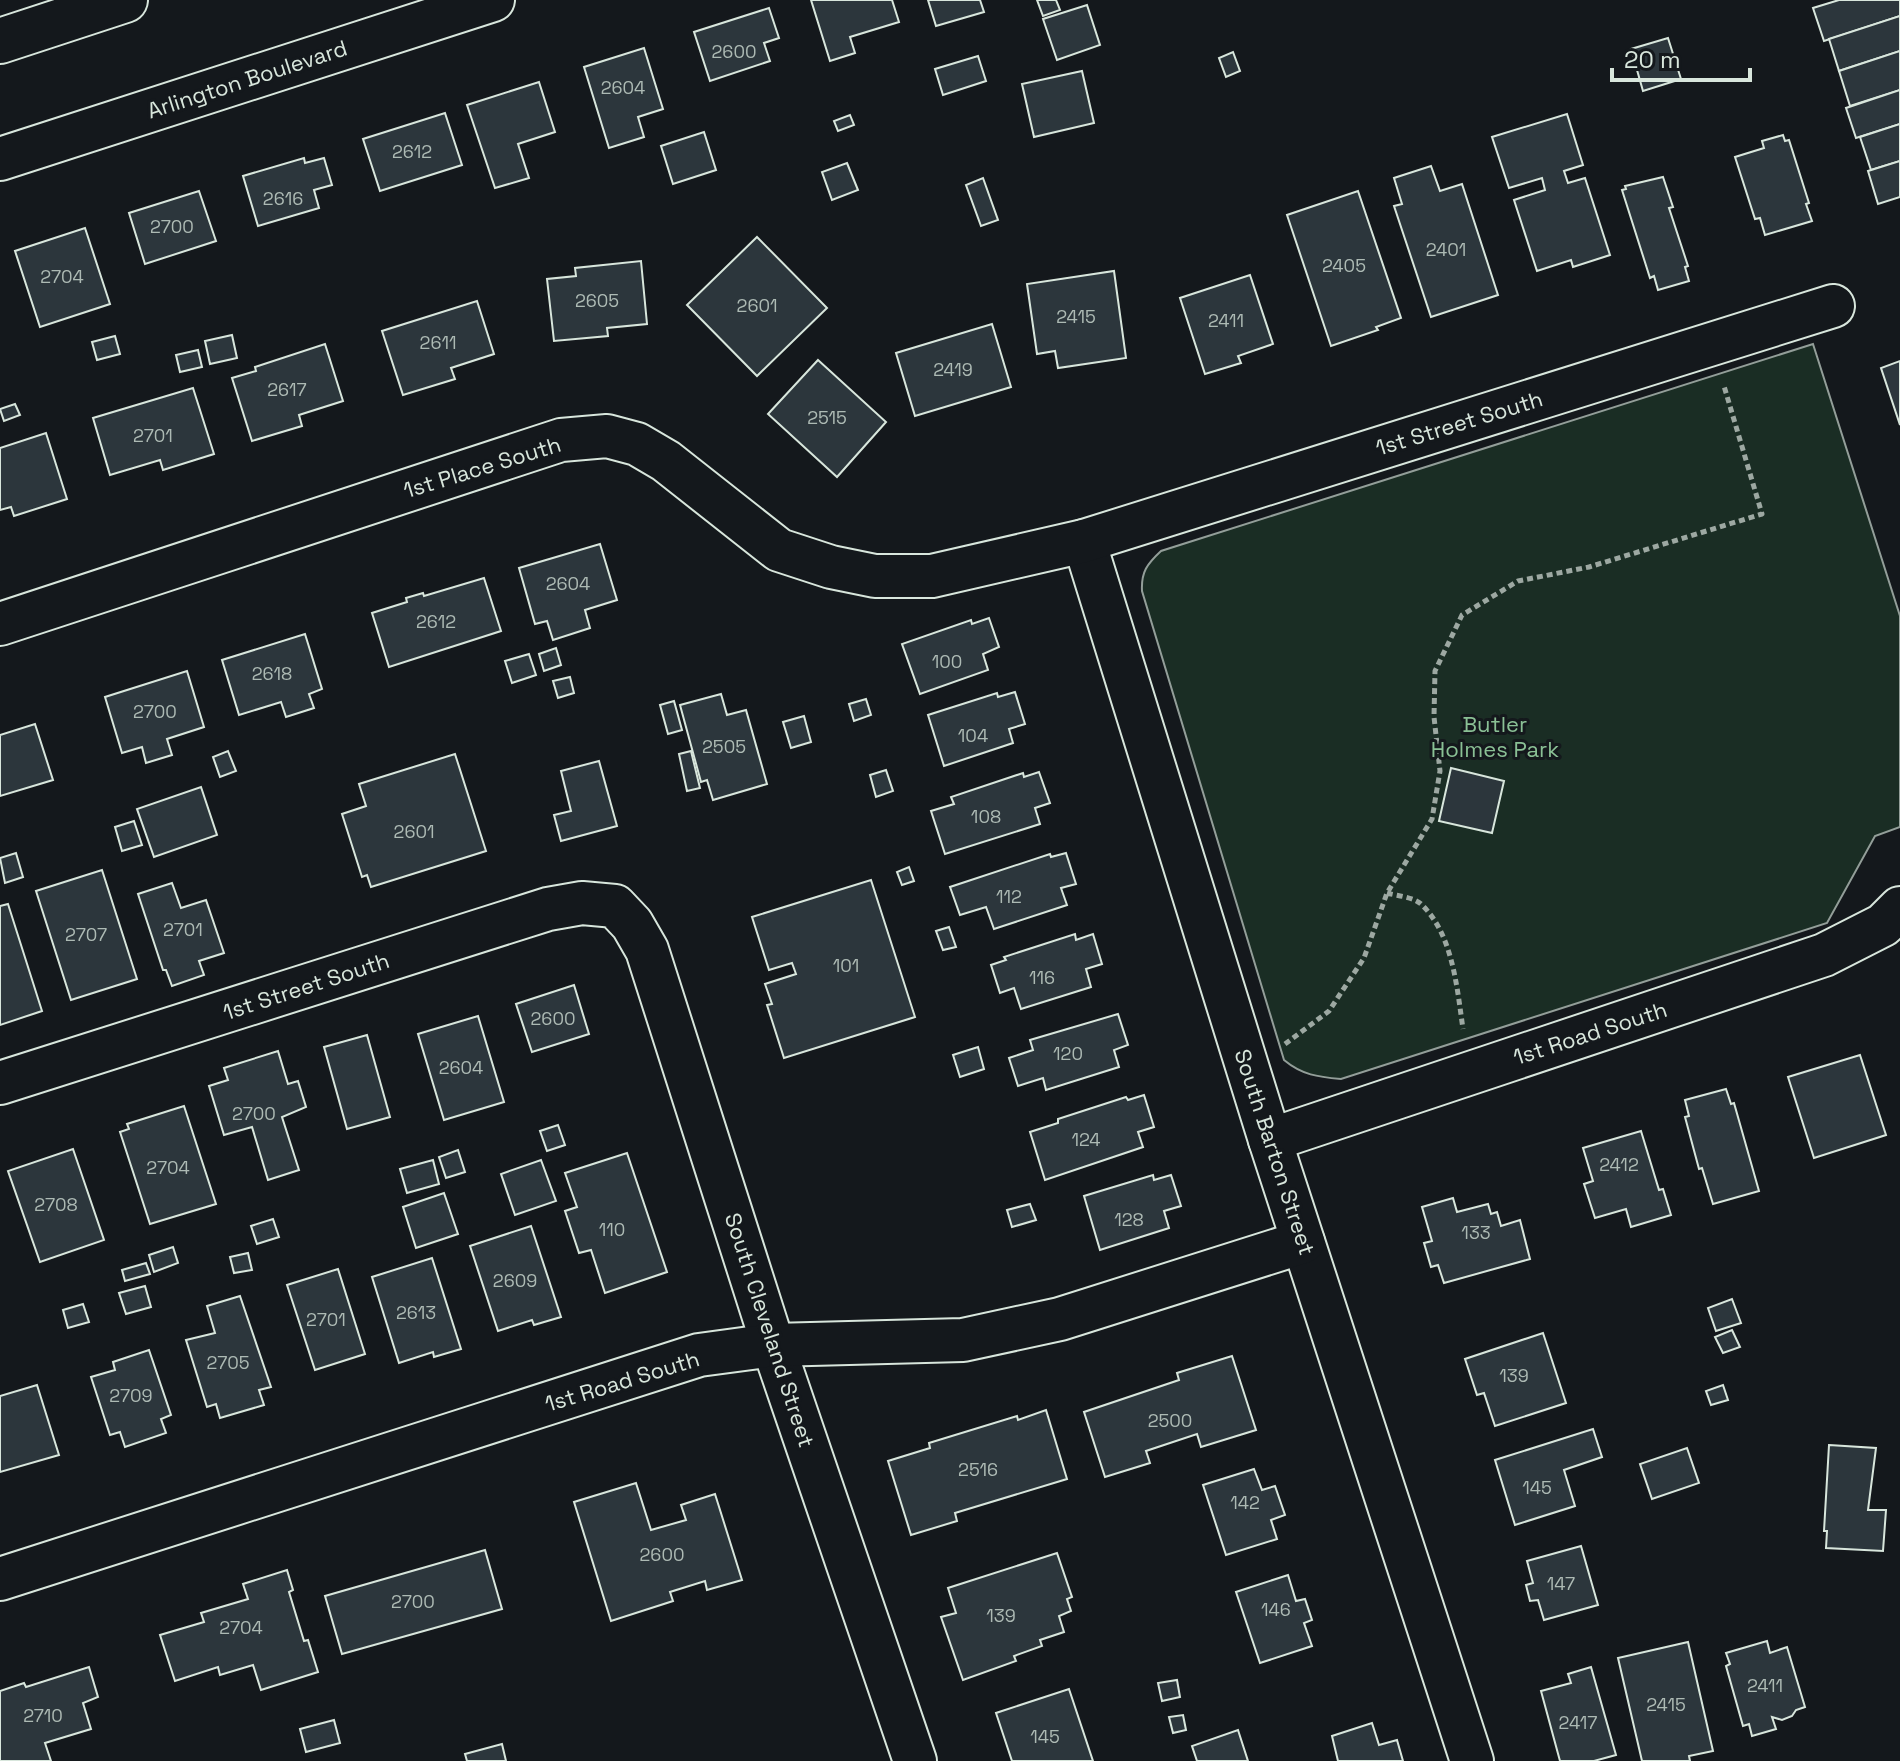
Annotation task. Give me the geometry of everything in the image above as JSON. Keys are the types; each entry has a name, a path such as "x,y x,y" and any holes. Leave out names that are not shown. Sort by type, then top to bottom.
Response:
{"highway":[{"path":"0,41 125,0"}],"street":[{"name":"Arlington Boulevard","path":"0,159 493,0"},
{"name":"1st Street South","path":"1084,541 1833,306"},
{"name":"1st Place South","path":"0,624 561,440 607,436 637,444 666,461 779,550 831,567 875,576 932,576 1084,541"},
{"name":"South Barton Street","path":"1084,541 1270,1140 1472,1761"},
{"name":"1st Street South","path":"0,1083 548,909 582,903 615,906"},
{"name":"South Cleveland Street","path":"615,906 632,924 647,950 773,1345 915,1761"},
{"name":"1st Road South","path":"1270,1140 1824,955 1883,925 1900,908"},
{"name":"1st Road South","path":"0,1579 699,1355 773,1345 963,1340 1060,1319 1303,1242"}],"path":[{"path":"1248,1070 1329,1011 1364,958 1387,893 1432,819 1440,771 1434,717 1435,671 1462,615 1518,581 1589,567 1762,514 1712,344"},
{"path":"1387,893 1420,902 1441,931 1456,983 1471,1073"}],"green space":[{"name":"Butler Holmes Park","path":"1813,344 1900,616 1900,827 1875,836 1827,923 1341,1079 1311,1074 1284,1060 1142,591 1144,573 1149,564 1161,551"}],"building":[{"path":"811,0 892,0 899,22 850,37 855,53 830,61"},
{"path":"928,0 980,0 984,12 936,26"},
{"path":"1037,0 1056,0 1060,10 1043,16"},
{"path":"1839,0 1900,0 1900,16 1824,41 1813,8"},
{"path":"1087,5 1100,45 1057,60 1043,19"},
{"path":"769,8 779,38 764,43 770,61 710,81 694,32"},
{"path":"1900,16 1900,51 1839,71 1829,39"},
{"path":"1668,38 1681,79 1643,91 1631,49"},
{"path":"644,48 663,109 638,117 644,137 609,148 584,67"},
{"path":"1900,51 1900,90 1850,106 1839,71"},
{"path":"1233,52 1240,71 1226,77 1219,58"},
{"path":"978,56 986,81 943,95 935,69"},
{"path":"1082,71 1094,123 1034,137 1022,84"},
{"path":"539,82 555,132 518,144 529,178 495,188 467,105"},
{"path":"1900,90 1900,124 1856,138 1846,108"},
{"path":"445,113 462,165 380,191 363,139"},
{"path":"1567,114 1583,165 1564,171 1568,183 1585,178 1610,255 1573,267 1571,260 1537,271 1514,200 1545,190 1542,178 1509,188 1492,137"},
{"path":"850,115 854,125 838,131 834,121"},
{"path":"1900,124 1900,161 1871,170 1860,137"},
{"path":"704,132 716,170 673,184 661,146"},
{"path":"1783,135 1785,141 1789,140 1812,221 1765,235 1760,218 1755,219 1735,157 1764,148 1762,141"},
{"path":"304,158 305,163 324,158 332,185 314,190 319,208 258,226 243,176"},
{"path":"1900,161 1900,197 1878,204 1868,171"},
{"path":"847,163 858,190 832,200 822,172"},
{"path":"1431,166 1440,191 1462,184 1498,295 1431,317 1394,206 1402,204 1394,178"},
{"path":"1663,177 1673,207 1669,208 1688,266 1685,267 1689,281 1658,290 1654,276 1650,278 1622,190 1626,189 1625,186"},
{"path":"983,178 998,220 981,226 966,185"},
{"path":"199,191 216,241 145,264 129,213"},
{"path":"1358,191 1401,318 1376,327 1378,330 1331,346 1287,215"},
{"path":"85,228 110,304 40,327 15,251"},
{"path":"757,237 827,308 757,376 687,305"},
{"path":"641,261 647,324 607,328 608,336 554,341 547,279 576,276 575,268"},
{"path":"1114,271 1126,358 1058,368 1055,351 1037,354 1027,284"},
{"path":"1250,275 1273,344 1238,356 1241,363 1205,374 1180,298"},
{"path":"477,301 494,354 451,368 455,379 403,395 382,331"},
{"path":"992,324 1011,387 915,416 896,353"},
{"path":"232,335 237,358 210,364 205,341"},
{"path":"115,336 120,354 97,360 92,342"},
{"path":"325,344 343,401 299,415 302,426 252,441 232,378 256,371 255,367"},
{"path":"198,350 202,367 180,372 176,355"},
{"path":"818,360 886,422 837,477 768,414"},
{"path":"1900,361 1900,425 1881,368"},
{"path":"193,388 214,454 163,470 160,460 110,475 93,418"},
{"path":"15,404 20,415 4,421 0,409"},
{"path":"46,433 67,499 14,516 11,507 0,510 0,448"},
{"path":"600,544 617,600 585,610 590,628 553,640 547,621 535,624 519,568"},
{"path":"484,578 501,631 389,667 372,613 407,602 406,598 423,593 424,596"},
{"path":"989,618 999,647 983,654 988,670 920,694 902,644 971,620 972,624"},
{"path":"305,634 322,689 309,694 314,708 286,717 281,702 239,715 222,660"},
{"path":"556,648 561,665 544,671 539,654"},
{"path":"529,654 536,675 512,683 505,661"},
{"path":"187,671 204,727 167,739 172,755 146,763 142,747 122,753 105,697"},
{"path":"570,677 574,693 558,698 553,681"},
{"path":"1015,692 1025,724 1009,729 1013,743 944,766 928,715 997,693 998,697"},
{"path":"721,694 727,715 746,710 767,784 713,800 707,780 701,782 680,705"},
{"path":"866,699 871,715 854,721 849,704"},
{"path":"674,701 682,730 668,734 660,705"},
{"path":"804,716 811,742 791,748 783,722"},
{"path":"35,724 53,780 0,796 0,735"},
{"path":"228,751 236,771 220,777 213,757"},
{"path":"691,751 700,788 687,791 679,754"},
{"path":"455,754 486,851 371,887 367,875 362,877 342,814 366,806 359,784"},
{"path":"599,761 617,826 561,841 554,815 571,811 561,771"},
{"path":"1451,768 1504,781 1492,833 1439,821"},
{"path":"886,770 893,791 876,797 870,775"},
{"path":"1039,772 1050,803 1035,808 1040,824 945,854 931,811 954,804 951,797 1023,773 1024,777"},
{"path":"201,787 217,835 154,857 137,809"},
{"path":"134,821 142,845 122,851 115,827"},
{"path":"16,853 23,877 5,883 0,858"},
{"path":"1066,853 1076,884 1061,888 1067,905 994,929 986,907 960,915 950,887 1050,854 1051,857"},
{"path":"909,867 914,881 902,885 897,872"},
{"path":"102,870 137,979 71,1000 36,891"},
{"path":"871,880 915,1017 784,1058 767,1005 772,1004 765,984 796,974 792,963 769,970 752,917"},
{"path":"172,883 181,908 206,900 224,953 199,961 204,975 172,986 166,970 163,970 138,894"},
{"path":"8,904 42,1011 0,1025 0,906"},
{"path":"949,927 956,947 943,950 936,931"},
{"path":"1075,934 1076,940 1093,934 1102,964 1086,969 1091,987 1021,1009 1014,988 1000,993 991,965 1006,960 1004,957"},
{"path":"574,985 589,1034 532,1052 516,1004"},
{"path":"1118,1014 1128,1045 1114,1050 1119,1067 1046,1090 1043,1078 1018,1086 1009,1058 1033,1050 1030,1040"},
{"path":"478,1016 504,1102 444,1120 418,1034"},
{"path":"367,1035 390,1117 347,1129 324,1047"},
{"path":"978,1047 984,1069 960,1077 953,1055"},
{"path":"278,1051 288,1084 298,1081 306,1107 282,1117 299,1170 268,1180 252,1127 224,1135 209,1086 228,1080 224,1068"},
{"path":"1860,1055 1886,1135 1814,1158 1788,1077"},
{"path":"1726,1089 1731,1104 1734,1103 1759,1191 1713,1204 1702,1168 1699,1169 1685,1117 1689,1116 1685,1100"},
{"path":"1144,1095 1154,1127 1138,1132 1143,1147 1045,1180 1030,1132 1058,1123 1058,1119 1126,1097 1128,1100"},
{"path":"184,1106 216,1204 150,1224 120,1132 129,1129 127,1124"},
{"path":"558,1125 565,1145 547,1151 540,1131"},
{"path":"1641,1131 1659,1190 1663,1189 1671,1215 1631,1227 1626,1209 1595,1218 1584,1184 1593,1181 1583,1148"},
{"path":"73,1149 104,1240 40,1262 8,1171"},
{"path":"458,1150 465,1172 446,1178 439,1157"},
{"path":"627,1153 667,1272 605,1293 591,1250 579,1253 565,1211 577,1207 565,1173"},
{"path":"433,1160 439,1184 407,1193 400,1169"},
{"path":"541,1160 556,1201 515,1215 501,1174"},
{"path":"1153,1175 1154,1180 1171,1175 1181,1206 1164,1211 1169,1228 1100,1250 1084,1196"},
{"path":"444,1193 458,1234 416,1248 403,1207"},
{"path":"1453,1198 1457,1212 1488,1204 1491,1214 1497,1212 1501,1226 1520,1220 1530,1259 1444,1283 1438,1265 1431,1267 1424,1243 1432,1241 1422,1207"},
{"path":"1030,1204 1036,1220 1012,1227 1007,1210"},
{"path":"273,1219 279,1237 257,1244 251,1226"},
{"path":"531,1226 561,1317 534,1325 532,1320 498,1331 470,1246"},
{"path":"173,1247 178,1263 154,1272 149,1255"},
{"path":"248,1253 252,1270 234,1273 230,1257"},
{"path":"432,1258 461,1349 434,1357 433,1352 399,1363 372,1277"},
{"path":"146,1263 150,1274 125,1281 122,1270"},
{"path":"338,1269 365,1354 315,1370 287,1285"},
{"path":"145,1286 151,1307 126,1314 119,1293"},
{"path":"240,1296 271,1387 259,1390 264,1405 220,1418 216,1404 207,1407 186,1340 215,1333 207,1306"},
{"path":"1732,1299 1741,1323 1716,1331 1708,1308"},
{"path":"83,1304 89,1322 68,1328 63,1310"},
{"path":"1732,1330 1740,1347 1723,1353 1715,1337"},
{"path":"1543,1333 1566,1403 1495,1426 1484,1393 1477,1395 1465,1359"},
{"path":"149,1350 171,1415 161,1419 166,1433 125,1447 120,1432 110,1435 91,1377 115,1370 113,1362"},
{"path":"1232,1356 1256,1430 1201,1447 1197,1434 1146,1451 1150,1463 1105,1477 1084,1412 1179,1380 1177,1373"},
{"path":"37,1385 59,1455 0,1472 0,1396"},
{"path":"1723,1385 1728,1400 1711,1405 1706,1391"},
{"path":"1046,1410 1067,1479 955,1513 957,1521 911,1535 888,1461 930,1448 929,1443"},
{"path":"1593,1429 1602,1457 1564,1470 1575,1506 1515,1525 1495,1460"},
{"path":"1829,1445 1876,1448 1868,1510 1886,1510 1883,1551 1826,1548 1827,1531 1824,1531"},
{"path":"1687,1448 1699,1483 1652,1499 1640,1464"},
{"path":"1254,1469 1262,1490 1275,1486 1285,1515 1271,1520 1277,1539 1226,1555 1203,1485"},
{"path":"636,1483 651,1530 686,1520 681,1505 715,1494 742,1580 707,1590 705,1581 670,1592 673,1601 611,1621 574,1502"},
{"path":"1581,1546 1598,1605 1544,1620 1538,1600 1530,1601 1526,1585 1533,1583 1527,1561"},
{"path":"485,1550 502,1609 342,1654 325,1596"},
{"path":"1057,1553 1072,1597 1067,1599 1071,1611 1059,1616 1064,1632 1040,1640 1042,1646 1014,1656 1016,1661 963,1680 941,1617 956,1613 948,1588"},
{"path":"287,1570 293,1590 289,1592 304,1641 308,1640 318,1672 261,1690 253,1665 220,1675 218,1667 175,1681 160,1635 204,1622 201,1613 248,1599 243,1584"},
{"path":"1288,1575 1296,1601 1305,1599 1312,1620 1304,1623 1312,1646 1260,1663 1236,1592"},
{"path":"1767,1641 1770,1653 1787,1647 1805,1707 1782,1720 1772,1717 1776,1729 1752,1736 1749,1724 1743,1726 1726,1666 1730,1664 1726,1653"},
{"path":"1688,1642 1713,1751 1689,1756 1690,1761 1642,1761 1618,1658"},
{"path":"89,1667 98,1697 83,1703 91,1729 45,1743 51,1761 0,1761 0,1691 24,1683 26,1687"},
{"path":"1591,1667 1616,1755 1594,1761 1560,1761 1541,1691 1571,1683 1568,1674"},
{"path":"1177,1680 1180,1697 1162,1701 1158,1683"},
{"path":"1069,1689 1093,1761 1012,1761 996,1713"},
{"path":"1183,1715 1186,1730 1173,1733 1169,1717"},
{"path":"334,1720 340,1743 306,1752 300,1729"},
{"path":"1372,1723 1379,1745 1397,1740 1403,1761 1338,1761 1332,1736"},
{"path":"1238,1730 1248,1761 1197,1761 1192,1746"},
{"path":"502,1744 506,1761 467,1761 465,1754"}]}
